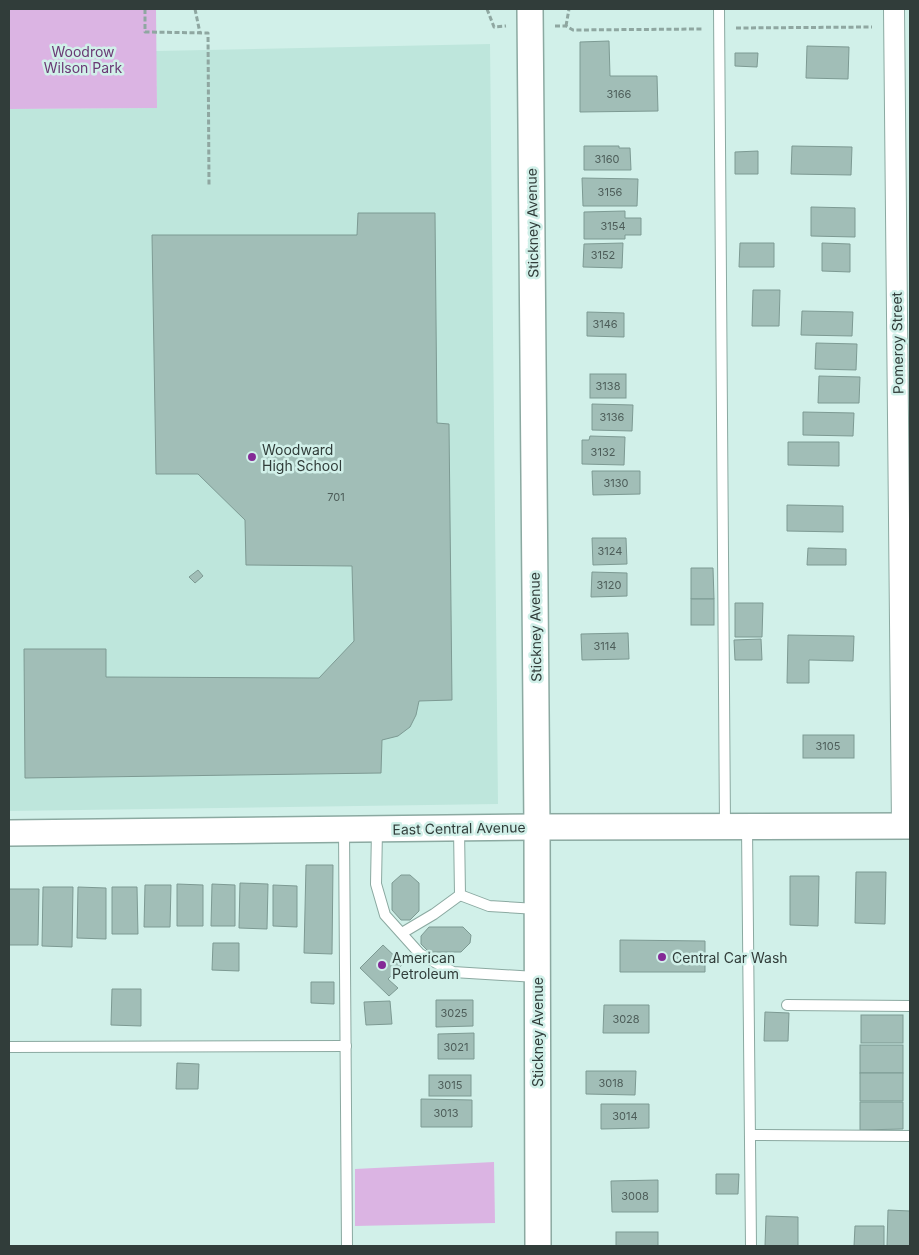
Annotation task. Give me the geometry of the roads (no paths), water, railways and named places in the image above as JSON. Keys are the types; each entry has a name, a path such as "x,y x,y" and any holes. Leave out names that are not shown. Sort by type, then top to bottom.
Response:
{"street":[{"name":"Stickney Avenue","path":"530,17 537,827 538,1246"},
{"name":"Pomeroy Street","path":"894,18 906,826"},
{"name":"East Central Avenue","path":"9,833 537,827 906,826"}],"lane":[{"path":"719,9 736,826 750,1135 751,1246"},
{"path":"459,828 460,895"},
{"path":"344,829 347,1246"},
{"path":"377,829 376,884 385,915 420,954 453,972 537,977"},
{"path":"460,895 489,906 537,908"},
{"path":"402,934 460,895"},
{"path":"787,1005 910,1006"},
{"path":"9,1046 346,1046"},
{"path":"750,1135 910,1136"}],"place":[{"name":"Woodward High School","path":"252,457"},
{"name":"Central Car Wash","path":"662,957"},
{"name":"American Petroleum","path":"382,965"}],"park label":[{"name":"Woodrow Wilson Park","path":"83,59"}]}
